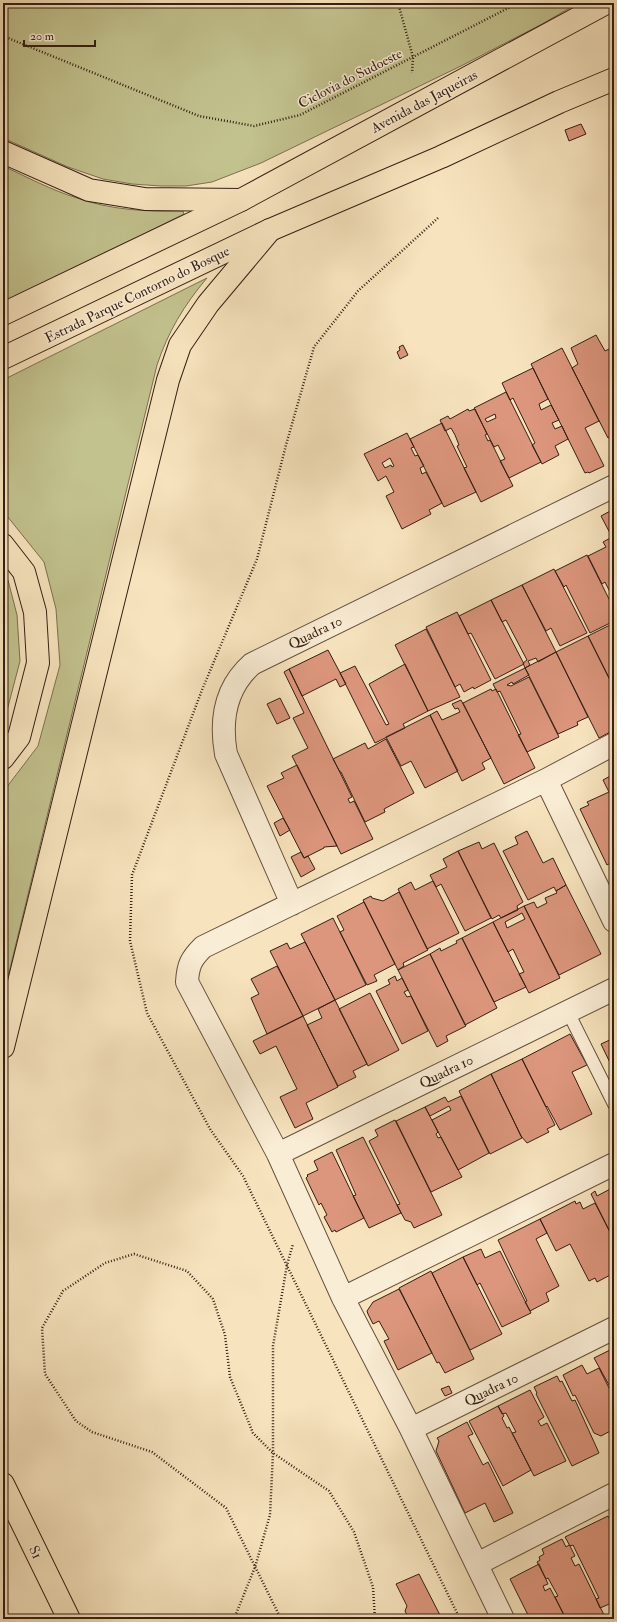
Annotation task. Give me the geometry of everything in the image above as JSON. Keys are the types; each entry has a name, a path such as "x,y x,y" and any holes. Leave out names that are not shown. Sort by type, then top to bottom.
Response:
{"main road":[{"name":"Avenida das Jaqueiras","path":"241,200 606,3"},
{"path":"3,1047 168,380 180,345 208,304 270,230 441,157 559,102 614,79"},
{"path":"3,152 89,190 145,199 241,200"},
{"path":"3,314 241,200"},
{"name":"Estrada Parque Contorno do Bosque","path":"3,358 270,230"},
{"path":"3,545 24,572 35,612 38,663 19,737 3,758"},
{"name":"S1","path":"3,1484 69,1619"}],"street":[{"name":"Quadra 10","path":"292,904 226,754 224,717 233,687 243,672 252,664 614,486"},
{"path":"503,1619 411,1429 343,1298 278,1154 187,982 188,970 192,958 203,947 546,780 614,744"},
{"path":"546,780 614,921"},
{"name":"Quadra 10","path":"278,1154 614,989"},
{"path":"343,1298 614,1164"},
{"name":"Quadra 10","path":"411,1429 614,1328"},
{"path":"477,1564 614,1494"}],"lane":[{"path":"568,1012 614,1104"}],"path":[{"path":"398,3 413,57 412,73"},
{"name":"Ciclovia do Sudoeste","path":"3,36 199,116 254,126 300,115 518,3"},
{"path":"234,1619 255,1567 270,1515 273,1453 273,1346 287,1265 293,1243"},
{"path":"281,1619 226,1508 152,1452 92,1432 76,1421 45,1374 42,1328 63,1291 105,1263 134,1254 187,1271 213,1299 225,1335 230,1377 253,1433 273,1453 329,1490 354,1532 373,1587 375,1619"}],"green space":[{"path":"3,3 578,3 544,23 463,65 261,163 212,182 186,186 161,186 132,184 103,179 68,167 3,138"},
{"path":"3,166 67,195 90,202 116,208 156,211 183,211 184,214 3,303"},
{"path":"207,278 191,298 178,319 166,341 157,365 3,997 3,792 38,746 60,665 56,609 44,562 3,511 3,380"},
{"path":"3,574 8,580 17,615 20,661 3,726"}],"building":[{"path":"581,124 586,134 569,141 565,130"},
{"path":"596,335 605,351 613,347 614,348 614,435 608,438 572,368 578,364 571,348"},
{"path":"403,345 408,355 400,359 397,352 400,350 399,347"},
{"path":"562,348 599,421 585,428 604,466 589,473 585,473 531,364"},
{"path":"533,368 548,399 539,404 541,410 551,405 559,420 552,423 555,429 562,426 568,439 555,446 559,455 542,464 532,445 535,443 513,398 510,400 502,383"},
{"path":"506,392 541,462 509,478 500,461 505,459 498,445 494,447 474,408","holes":["495,414 496,418 487,422 485,419"]},
{"path":"468,409 469,411 475,409 487,434 485,435 488,441 490,440 513,486 481,502 464,468 467,467 457,446 459,445 455,435 451,428 445,431 440,420 448,416 450,419"},
{"path":"442,423 476,492 444,507 410,439"},
{"path":"407,433 414,447 411,448 415,456 418,455 424,466 420,468 422,474 426,472 442,503 429,510 431,514 402,529 386,496 394,492 386,476 378,481 364,454","holes":["390,458 394,466 392,467 391,465 385,468 382,463"]},
{"path":"614,509 614,534 611,535 601,516"},
{"path":"614,536 614,600 605,582 602,584 588,556 606,547 603,542"},
{"path":"587,555 614,609 614,623 612,622 590,633 566,585 564,587 555,571"},
{"path":"554,569 587,633 560,646 551,628 546,631 522,585"},
{"path":"522,585 556,652 538,662 536,658 528,661 530,665 525,668 523,663 527,660 506,620 502,622 491,600"},
{"path":"491,600 524,664 495,679 471,633 468,634 459,616"},
{"path":"457,612 491,680 474,689 473,687 464,692 460,684 455,687 426,627"},
{"path":"614,623 614,688 588,636"},
{"path":"426,629 460,697 428,711 395,645"},
{"path":"588,636 614,688 614,730 599,738 556,652"},
{"path":"328,650 346,684 340,687 336,679 302,696 289,669"},
{"path":"556,652 588,717 577,722 578,725 558,734 525,668"},
{"path":"405,664 428,711 403,724 405,728 375,743 340,673 355,666 386,725 389,724 369,684"},
{"path":"525,668 529,675 513,684 512,682 507,685 511,686 529,677 559,737 527,752 518,735 521,734 500,691 497,692 493,684"},
{"path":"289,669 352,797 348,799 350,803 354,801 373,839 341,854 292,756 308,748 293,718 304,713 284,672"},
{"path":"491,689 492,691 496,689 535,768 504,784 463,703"},
{"path":"280,698 290,718 277,724 267,704"},
{"path":"461,700 491,758 482,763 485,769 462,781 430,715 437,711 442,720 460,712 458,708 455,709 452,704"},
{"path":"430,715 458,771 425,788 411,761 401,766 386,737"},
{"path":"386,739 414,793 384,809 385,812 365,822 341,772 333,759 365,743 368,749"},
{"path":"297,765 337,846 324,847 304,858 267,786 284,778 281,773"},
{"path":"614,774 614,861 607,865 580,809 589,805 587,802 609,792 603,780"},
{"path":"283,818 290,830 280,836 274,823"},
{"path":"527,831 543,863 553,858 566,885 556,891 554,887 528,900 503,851 518,844 515,837"},
{"path":"479,842 482,849 494,843 523,902 517,906 518,910 501,918 499,915 492,919 458,851"},
{"path":"458,851 491,918 465,931 441,884 436,887 430,875 447,867 443,859"},
{"path":"301,852 304,858 308,856 315,869 301,877 291,857"},
{"path":"433,881 459,933 427,949 398,889 411,882 415,890"},
{"path":"566,885 601,954 559,975 524,906 534,902 537,908 547,903 545,898 557,893 556,891"},
{"path":"399,892 428,950 403,963 404,966 398,970 363,900 371,896 372,898 383,901"},
{"path":"364,902 395,964 374,975 377,981 367,985 340,932 344,930 337,916"},
{"path":"524,906 560,978 529,993 519,974 524,972 513,949 508,952 493,922","holes":["522,913 525,919 507,928 505,922"]},
{"path":"333,918 366,985 335,1000 301,934"},
{"path":"493,922 526,987 494,1002 462,938"},
{"path":"462,938 497,1008 465,1025 430,954 440,948 441,951 457,943 456,941"},
{"path":"305,942 335,1000 303,1016 270,951 287,943 290,949"},
{"path":"430,954 466,1026 446,1036 448,1041 437,1047 398,970"},
{"path":"277,966 303,1016 267,1034 251,998 259,994 251,979"},
{"path":"395,976 397,981 402,978 408,990 404,992 407,997 411,996 428,1031 402,1044 376,991 390,984 388,980"},
{"path":"370,993 399,1050 368,1066 339,1009"},
{"path":"335,1000 367,1064 353,1071 356,1077 338,1086 307,1025 322,1018 318,1009"},
{"path":"303,1016 338,1087 306,1103 313,1119 295,1128 280,1097 297,1089 276,1046 260,1054 253,1041"},
{"path":"570,1034 587,1065 572,1072 592,1114 560,1130 547,1106 546,1107 522,1059"},
{"path":"614,1038 614,1071 601,1044"},
{"path":"522,1059 555,1125 547,1129 549,1132 527,1143 521,1136 491,1074"},
{"path":"491,1074 522,1138 490,1154 459,1091"},
{"path":"461,1096 489,1153 458,1170 432,1120 451,1110 449,1106 430,1116 425,1107 445,1097 448,1102"},
{"path":"425,1107 438,1132 436,1134 438,1138 441,1137 462,1177 431,1192 396,1121"},
{"path":"395,1120 442,1215 414,1228 411,1222 405,1220 397,1205 400,1204 369,1141 378,1136 375,1130"},
{"path":"363,1137 401,1213 369,1228 353,1196 356,1195 336,1150"},
{"path":"332,1152 364,1218 336,1232 335,1230 332,1232 324,1217 327,1215 321,1203 319,1205 306,1178 308,1176 307,1175 318,1170 314,1161"},
{"path":"614,1187 614,1240 591,1194 595,1191 597,1196"},
{"path":"575,1201 576,1204 580,1202 583,1209 595,1203 614,1240 614,1273 597,1282 595,1278 589,1281 570,1244 556,1251 540,1219"},
{"path":"540,1219 547,1233 536,1239 559,1286 546,1293 549,1301 530,1311 525,1302 527,1301 498,1240"},
{"path":"481,1249 485,1258 500,1251 531,1313 502,1327 480,1283 477,1285 463,1257"},
{"path":"463,1257 502,1334 470,1350 432,1273"},
{"path":"431,1271 474,1359 445,1373 439,1362 437,1363 399,1288"},
{"path":"399,1289 432,1353 398,1370 384,1341 389,1339 379,1321 373,1324 367,1311 373,1302"},
{"path":"614,1348 614,1394 594,1358"},
{"path":"582,1365 587,1374 599,1368 614,1398 614,1429 601,1436 594,1433 563,1375"},
{"path":"557,1376 560,1382 562,1381 572,1401 575,1400 599,1453 572,1466 536,1394 537,1393 534,1387"},
{"path":"449,1386 452,1393 445,1396 441,1389"},
{"path":"530,1390 544,1417 538,1421 541,1426 547,1423 566,1461 534,1476 512,1433 516,1432 506,1413 502,1414 498,1406"},
{"path":"498,1406 504,1416 502,1418 507,1428 509,1427 531,1470 503,1486 469,1421"},
{"path":"467,1422 473,1434 468,1436 483,1465 488,1462 513,1513 494,1522 485,1503 465,1513 436,1451 439,1441 437,1438"},
{"path":"608,1516 614,1528 614,1602 600,1608 596,1599 599,1598 573,1545 570,1546 565,1537"},
{"path":"562,1539 566,1547 569,1545 570,1546 575,1556 571,1558 575,1566 579,1564 606,1619 586,1619 586,1617 582,1619 566,1619 555,1597 558,1596 548,1578 546,1579 537,1562 540,1560 539,1557 544,1554 542,1549"},
{"path":"539,1564 548,1584 543,1586 545,1591 550,1588 565,1617 562,1619 530,1619 510,1579"},
{"path":"419,1574 442,1619 409,1619 405,1611 407,1606 396,1584"}]}
